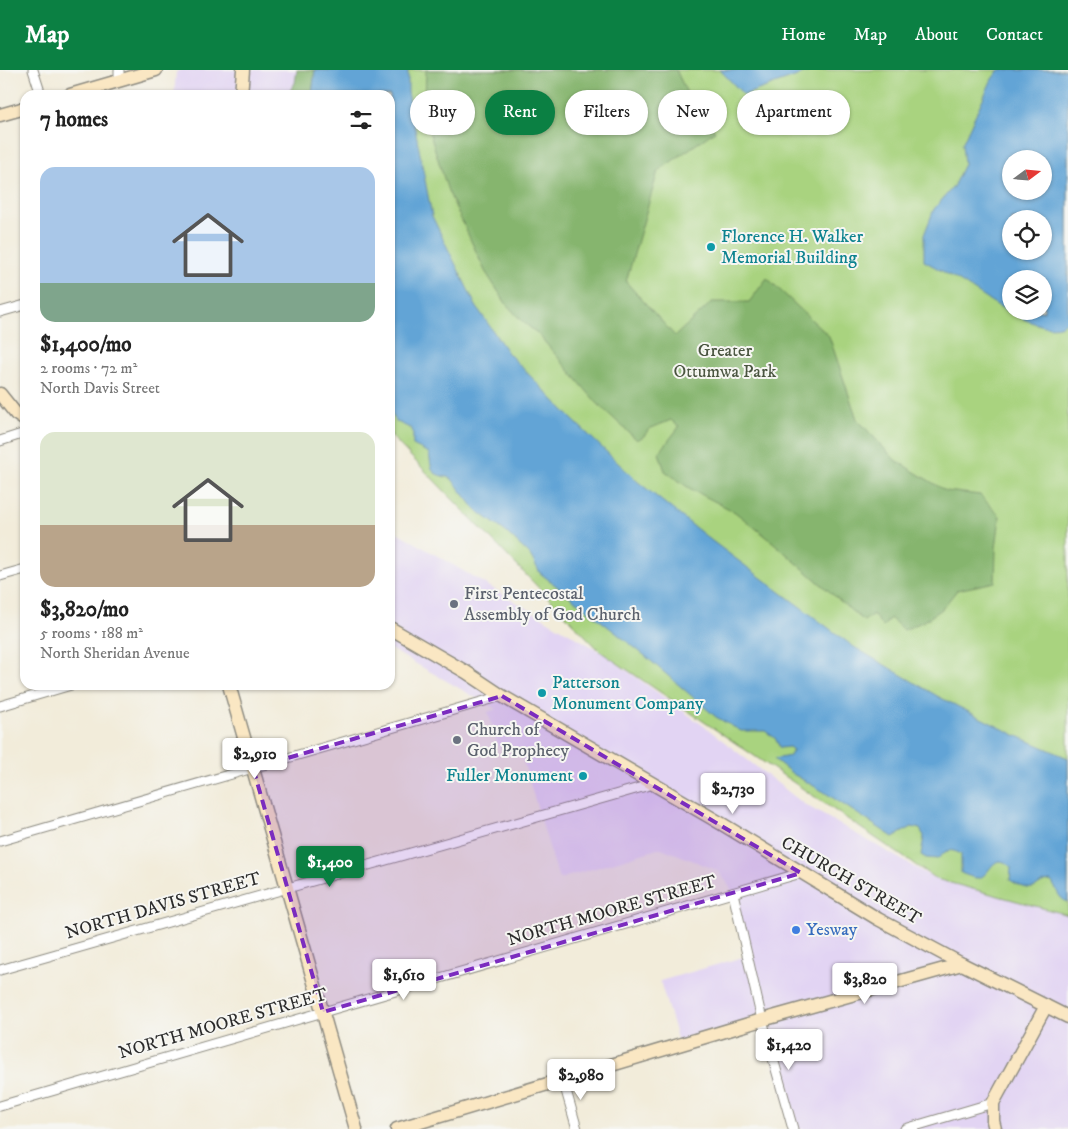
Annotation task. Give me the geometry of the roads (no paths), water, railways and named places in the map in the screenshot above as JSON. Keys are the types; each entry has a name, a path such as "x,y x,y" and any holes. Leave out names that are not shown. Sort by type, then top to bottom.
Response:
{"street":[{"path":"33,70 39,90"},
{"path":"83,90 119,76 156,70"},
{"path":"241,90 243,70"},
{"path":"0,115 20,109"},
{"path":"0,312 20,306"},
{"path":"0,394 20,417"},
{"path":"0,441 20,435"},
{"path":"0,576 20,570"},
{"name":"CHURCH STREET","path":"395,631 466,672 502,696 722,824 878,919 1068,1018"},
{"path":"0,706 54,690"},
{"path":"230,690 356,1129"},
{"path":"0,841 502,696"},
{"name":"NORTH DAVIS STREET","path":"0,970 653,784"},
{"name":"NORTH MOORE STREET","path":"0,1106 802,873"},
{"path":"733,893 762,1020 793,1129"},
{"path":"397,1129 762,1020 962,964"},
{"path":"995,1129 993,1104 1046,1006"},
{"path":"563,1080 577,1129"},
{"path":"905,1129 993,1104"}],"water":[{"path":"315,70 408,70 410,135 416,135 432,216 476,306 508,353 572,419 637,481 712,541 854,647 939,697 1015,735 1068,758 1068,902 1060,896 1051,881 1027,888 1010,880 1011,867 1005,862 1000,861 996,863 986,874 977,878 961,873 961,854 957,852 948,851 938,859 926,858 921,855 924,836 920,829 912,827 893,837 793,774 774,759 790,756 793,750 789,747 780,748 775,738 765,731 741,731 716,717 644,655 540,573 530,555 506,532 476,510 451,478 434,472 429,453 413,445 412,429 395,419 395,90 313,90"},
{"path":"720,70 814,70 758,90 739,90"},
{"path":"999,70 1068,70 1068,320 1059,326 1046,326 1026,320 1052,320 1052,270 1002,270 1002,308 924,261 924,235 934,209 953,187 964,164 962,144 992,79"}],"place":[{"name":"Florence H. Walker Memorial Building","path":"711,247"},
{"name":"First Pentecostal Assembly of God Church","path":"454,604"},
{"name":"Patterson Monument Company","path":"542,693"},
{"name":"Church of God Prophecy","path":"457,740"},
{"name":"Fuller Monument","path":"583,776"},
{"name":"Yesway","path":"796,930"}],"park label":[{"name":"Greater Ottumwa Park","path":"725,361"}]}
